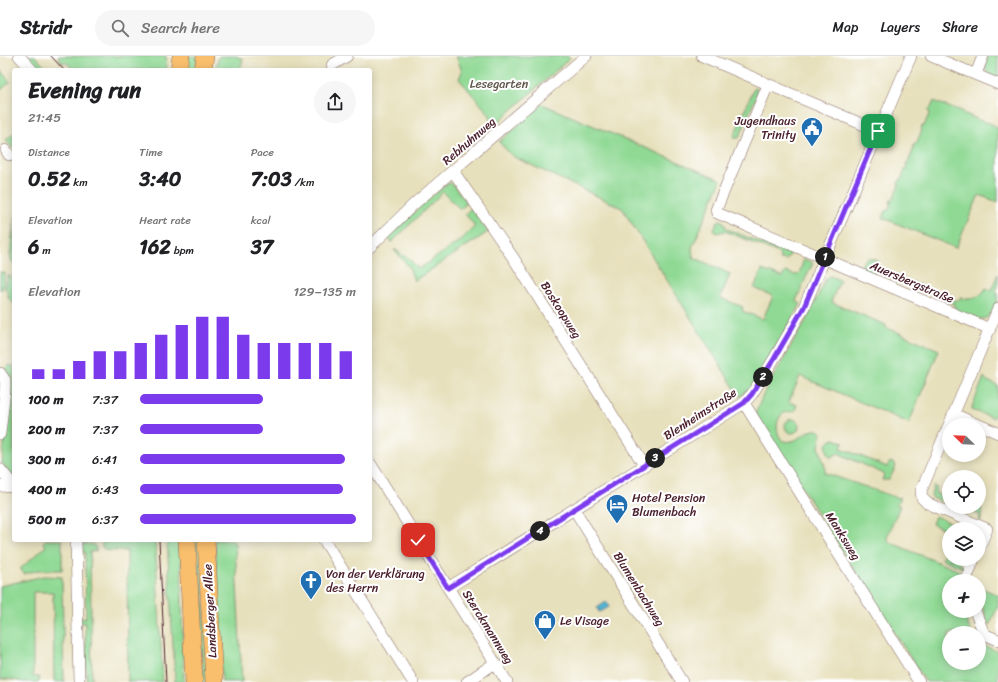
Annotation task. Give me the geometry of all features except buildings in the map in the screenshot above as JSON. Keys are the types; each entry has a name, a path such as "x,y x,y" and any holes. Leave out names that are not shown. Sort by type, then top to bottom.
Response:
{"main road":[{"path":"179,68 181,56"},
{"path":"203,68 206,56"},
{"name":"Landsberger Allee","path":"187,542 194,682"},
{"name":"Landsberger Allee","path":"206,542 214,682"}],"street":[{"path":"19,56 30,68"},
{"path":"332,64 346,56"},
{"name":"Rebhuhnweg","path":"372,245 414,204 586,56"},
{"name":"Blenheimstraße","path":"448,588 744,403 752,394 799,318 911,56"},
{"path":"931,56 998,84"},
{"path":"976,74 983,56"},
{"path":"709,57 768,85 878,131"},
{"path":"768,85 716,213 825,259"},
{"name":"Boskoopweg","path":"453,171 514,259 644,465"},
{"name":"Auersbergstraße","path":"825,259 990,329"},
{"path":"971,522 927,503 922,498 921,491 998,309"},
{"path":"0,373 5,380 5,389 0,434"},
{"name":"Manksweg","path":"744,403 920,682"},
{"path":"954,414 963,418"},
{"path":"986,428 998,433"},
{"name":"Sterckmannweg","path":"372,466 507,682"},
{"path":"0,469 12,484"},
{"path":"0,486 12,487"},
{"name":"Blumenbachweg","path":"574,509 682,682"},
{"path":"76,542 78,682"},
{"path":"325,542 413,682"},
{"path":"978,618 984,634 998,640"},
{"path":"467,682 495,663"}],"green space":[{"path":"26,56 35,56 45,67 38,68"},
{"path":"58,56 166,56 167,68 71,68 67,63 61,62"},
{"path":"185,56 200,56 198,68 183,68"},
{"path":"219,56 236,56 243,59 241,68 216,68"},
{"name":"Lesegarten","path":"456,56 568,56 570,58 496,124 495,127 489,114 459,79 462,71"},
{"path":"988,56 998,56 998,78 996,79 987,73 985,67"},
{"path":"0,70 10,82 0,91"},
{"path":"754,88 757,89 758,92 739,138 733,138"},
{"path":"934,101 956,110 957,109 998,128 998,202 979,195 956,248 883,218 886,210 888,211 891,199 893,199 899,185 899,181 907,166 906,165 914,148 914,144 916,144 922,130 922,126 924,126 930,112 928,111"},
{"path":"542,104 721,180 692,248 693,257 730,274 720,298 743,307 742,311 763,319 773,296 754,288 762,270 782,277 785,272 796,275 799,274 804,259 813,263 796,301 801,304 751,389 740,397 622,208 512,156 499,142"},
{"path":"12,134 12,148 6,140"},
{"path":"451,183 466,201 465,205 460,209 443,192 392,242 388,238 423,204 447,184"},
{"path":"471,208 488,232 414,281 409,267 394,250 403,256 406,256 419,269 462,239 475,226 465,214"},
{"path":"720,220 723,221 727,229 779,250 786,247 790,250 790,255 786,260 780,259 779,253 725,231 717,233 714,229"},
{"path":"12,236 12,261 10,255"},
{"path":"870,258 878,261 878,267 956,301 961,297 968,299 975,298 986,288 991,290 998,274 998,284 995,291 998,293 997,303 991,314 986,318 977,319 971,317 955,310 954,304 877,270 872,274 863,270 863,262"},
{"path":"0,272 5,273 3,288 0,290"},
{"path":"8,275 12,278 12,302 8,298 8,292 5,289"},
{"path":"830,276 840,280 831,302 886,325 885,327 939,350 909,423 800,376 789,402 797,405 794,412 784,413 778,421 777,426 780,437 783,441 789,442 798,439 809,431 819,430 822,433 819,447 826,470 825,473 898,498 900,497 897,505 900,506 887,537 889,542 942,564 942,566 947,566 962,572 962,574 942,574 942,618 966,618 968,626 942,626 942,670 986,670 986,646 998,652 998,682 926,682 755,414 765,391 807,319 826,278"},
{"path":"9,365 12,366 12,476 2,464 11,377 5,369"},
{"path":"984,377 986,380 998,386 998,408 993,418 972,410"},
{"path":"792,419 797,421 799,426 797,431 792,433 787,431 785,426 787,421"},
{"path":"834,439 843,442 841,448 887,467 890,462 895,464 896,466 889,480 882,480 884,474 838,453 830,457 827,444"},
{"path":"934,486 937,488 935,493 942,496 942,501 932,498 931,495"},
{"path":"978,514 982,514 980,522 979,521 980,515"},
{"path":"935,516 949,522 942,522 942,528 932,524"},
{"path":"43,542 62,542 62,570 39,570 24,574 20,569 46,546"},
{"path":"102,542 155,542 163,682 128,682 127,551 106,550 102,547"},
{"path":"167,542 181,542 184,682 175,682"},
{"path":"191,542 201,542 208,682 203,682"},
{"path":"215,542 234,542 235,544 242,682 222,682"},
{"path":"93,544 96,548 96,551 90,552 92,682 87,682 85,623 80,623 80,618 86,618 85,552 80,552 79,546"},
{"path":"44,576 62,577 64,682 54,682 53,592 33,592 33,677 39,677 39,682 0,679 0,586"},
{"path":"986,590 998,595 998,606 989,626 986,618"}],"water":[{"path":"606,602 609,607 599,612 597,608"}],"tram line":[{"path":"51,56 62,68"},
{"path":"159,542 166,682"}],"place":[{"name":"Jugendhaus Trinity","path":"812,148"},
{"name":"Hotel Pension Blumenbach","path":"617,524"},
{"name":"Von der Verklärung des Herrn","path":"311,600"},
{"name":"Le Visage","path":"545,640"}],"route":[{"path":"418,540 448,588 744,403 752,394 799,318 878,131"}]}
